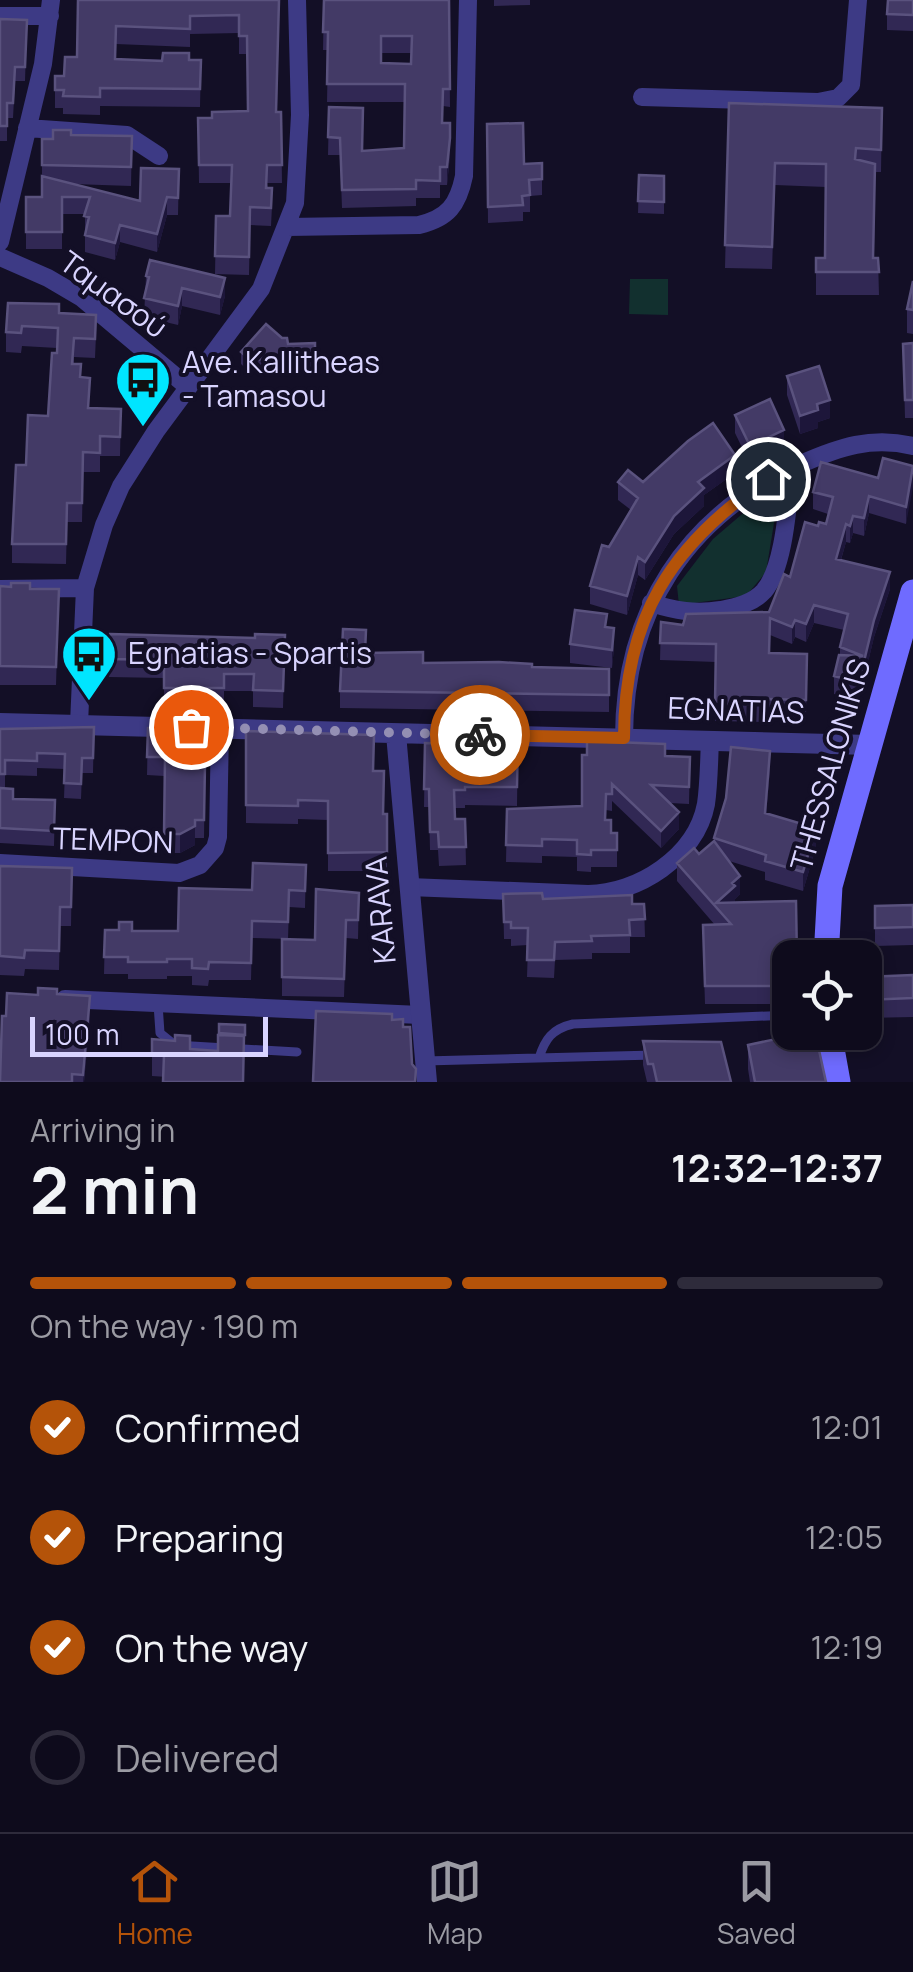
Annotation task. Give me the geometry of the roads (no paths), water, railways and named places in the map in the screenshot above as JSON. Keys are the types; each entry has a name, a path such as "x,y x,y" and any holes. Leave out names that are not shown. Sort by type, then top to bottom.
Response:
{"main road":[{"name":"THESSALONIKIS","path":"827,940 830,886 913,592"},
{"path":"833,1050 838,1082"}],"street":[{"path":"80,724 85,588 92,559 121,486 261,289 295,203 297,0"},
{"path":"287,228 419,225 438,221 452,210 464,176 468,0"},
{"path":"642,97 818,102 838,98 851,85 858,0"},
{"path":"0,16 51,8 43,64 0,242"},
{"path":"27,128 127,135 159,156"},
{"name":"Ταμασού","path":"0,257 82,298 188,387"},
{"path":"624,738 626,690 651,603 664,576 717,517 768,479 839,447 894,442 913,446"},
{"path":"651,603 676,611 710,612 744,604 762,594 774,569 786,522 792,468"},
{"path":"0,589 85,588"},
{"name":"EGNATIAS","path":"0,723 870,745"},
{"name":"TEMPON","path":"0,863 166,874 200,865 215,848 218,837 220,728"},
{"name":"KARAVA","path":"396,734 426,1071"},
{"path":"409,887 588,894 632,888 674,857 702,818 710,740"},
{"path":"51,998 420,1015"}],"lane":[{"path":"158,1004 160,1032 176,1045 297,1052"},
{"path":"539,1058 544,1040 562,1026 573,1024 772,1016"},
{"path":"426,1071 539,1058 658,1055"}],"place":[{"name":"Ave. Kallitheas - Tamasou","path":"143,429"},
{"name":"Egnatias - Spartis","path":"89,703"}]}
